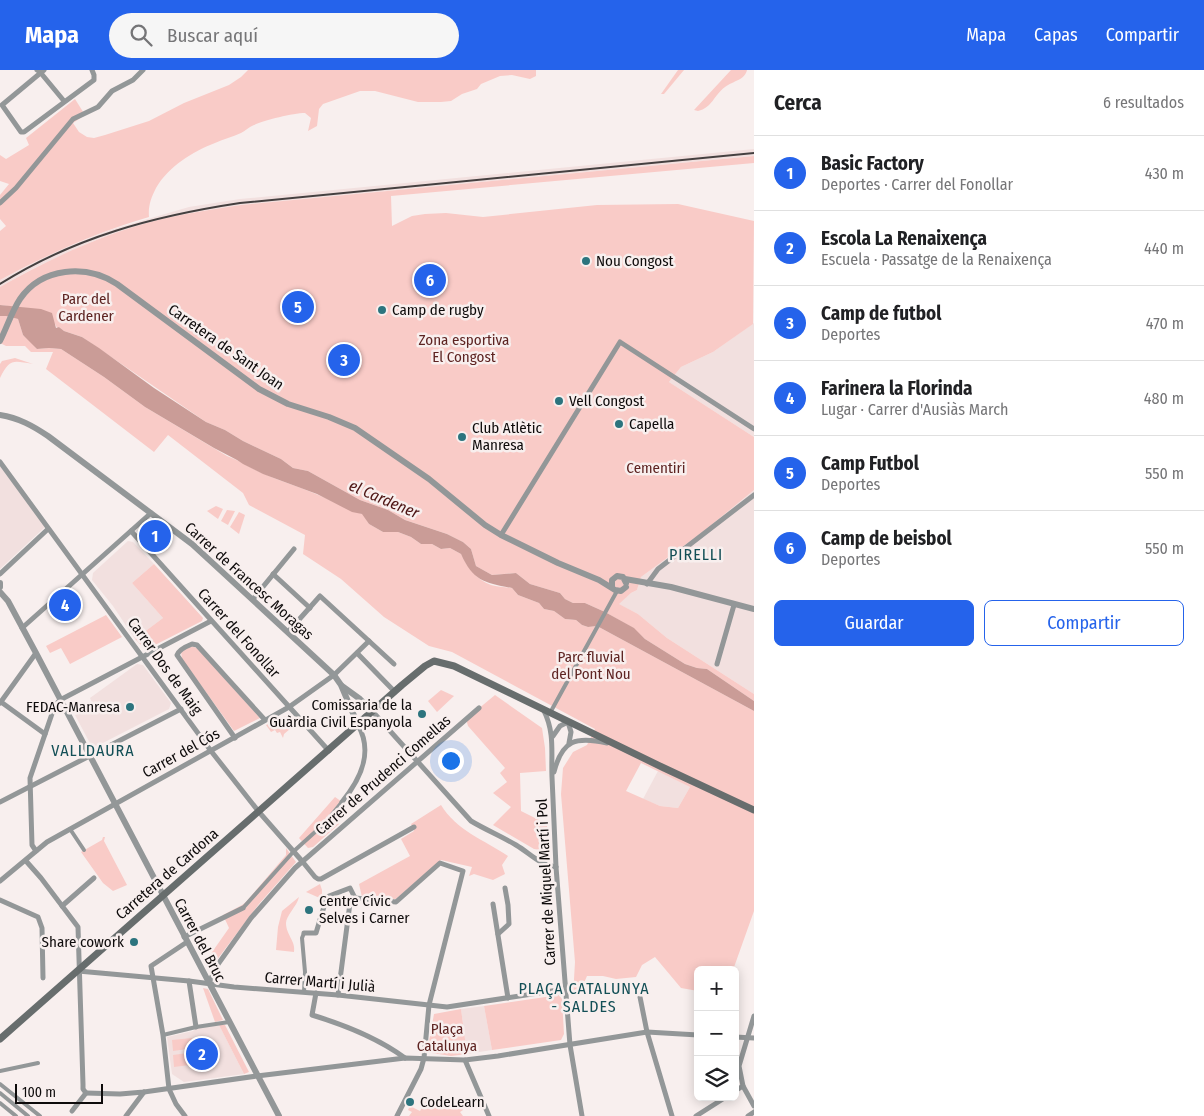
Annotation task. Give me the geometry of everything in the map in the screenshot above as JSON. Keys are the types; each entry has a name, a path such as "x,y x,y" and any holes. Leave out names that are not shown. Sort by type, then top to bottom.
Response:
{"main road":[{"name":"Carretera de Cardona","path":"0,1039 424,666 434,661 444,662 462,669 547,712 754,810"}],"street":[{"path":"64,101 40,70 2,105 22,132 24,132 94,80 92,70"},
{"path":"0,203 16,188 73,119 98,107 112,91 133,80 143,70"},
{"name":"Carretera de Sant Joan","path":"0,341 20,299 40,281 63,272 82,270 102,276 117,284 259,389 288,404 329,417 355,428 429,479 485,525 501,535 558,563 599,580 614,589"},
{"path":"501,535 620,342 754,429"},
{"name":"Carrer de Francesc Moragas","path":"0,416 12,417 30,424 192,544 334,675 341,685 355,728"},
{"name":"Carrer Dos de Maig","path":"0,462 211,751 259,812 318,879 414,827"},
{"path":"614,589 622,590 626,587 647,584 658,569 754,495"},
{"path":"22,628 151,513"},
{"path":"0,574 48,529"},
{"name":"Carrer del Fonollar","path":"131,531 329,750"},
{"path":"253,599 294,549"},
{"path":"273,574 310,608"},
{"path":"599,580 620,576 625,579 671,587 754,609"},
{"path":"547,712 555,703 610,605 614,589 611,582 614,577"},
{"path":"625,579 626,587"},
{"name":"Carrer del Bruc","path":"0,592 8,601 36,653 279,1116"},
{"path":"288,632 320,596 394,664"},
{"path":"717,664 734,604"},
{"path":"36,852 32,845 32,787 30,778 55,705 60,700 211,621"},
{"name":"Carrer del Cós","path":"0,881 47,842 289,707 334,675 369,641"},
{"path":"235,738 177,655 180,650 192,644 197,645 265,720"},
{"path":"36,653 0,702 45,734"},
{"path":"357,653 395,692"},
{"name":"Carrer de Francesc Moragas","path":"341,685 360,699 373,712"},
{"name":"Carrer de Prudenci Comellas","path":"209,983 216,967 251,918 302,861 479,708"},
{"path":"0,802 181,709"},
{"path":"373,712 471,820 515,844 544,865 556,868"},
{"name":"Carrer de Miquel Martí i Pol","path":"547,712 553,736 552,777 556,868 565,988 570,1045 582,1116"},
{"path":"553,736 560,726 568,722 571,732 570,743 585,739 614,744"},
{"path":"185,1116 169,1089 164,1035 151,966 186,940 243,908 294,851 325,823 358,780 363,768 364,747 362,732 355,728"},
{"name":"Carrer de Miquel Martí i Pol","path":"552,777 560,754 570,743"},
{"path":"70,829 84,850"},
{"path":"26,861 78,927 82,1084 86,1093"},
{"path":"355,898 396,902 440,863 463,871 429,1005 424,1058 421,1069 397,1116"},
{"path":"62,906 94,878"},
{"path":"304,992 305,972 302,938 304,933 316,933 326,900 329,896 350,888 355,898"},
{"path":"498,934 509,924 505,888"},
{"path":"338,994 350,903 355,898"},
{"path":"0,900 36,915 40,919 42,928 43,978"},
{"path":"492,904 508,998"},
{"name":"Carrer Martí i Julià","path":"78,971 234,987 338,994 447,1007 565,988"},
{"path":"189,981 196,1026"},
{"path":"316,993 312,1015 366,1035 391,1047 405,1058"},
{"path":"640,997 647,1032 672,1116"},
{"path":"754,1016 751,1038 739,1066 743,1086 754,1106"},
{"path":"164,1035 196,1026 229,1022"},
{"path":"86,1093 120,1094 144,1092 405,1058 465,1060 647,1032 694,1035"},
{"path":"465,1060 489,1116"},
{"path":"0,1071 38,1063"},
{"path":"0,1084 40,1116"},
{"path":"739,1088 743,1086"},
{"path":"126,1116 144,1092"},
{"path":"0,1093 28,1116"},
{"path":"68,1116 86,1093"},
{"path":"696,1116 720,1101"},
{"path":"0,1103 16,1116"},
{"path":"748,1116 754,1112"}],"shaded area":[{"path":"754,149 754,156 241,205 190,213 98,239 32,269 0,287 0,280 59,250 110,230 189,207 240,199"},
{"path":"0,305 41,309 52,313 56,328 59,327 64,331 82,337 206,422 281,459 293,468 308,471 360,500 388,510 405,520 447,534 463,542 471,549 476,566 492,575 516,573 530,584 560,593 565,599 573,603 585,603 605,612 634,628 645,639 685,664 707,669 754,701 754,711 597,626 588,627 576,620 565,619 554,611 544,609 539,603 518,595 512,588 481,579 470,570 461,554 450,548 441,549 432,544 421,544 411,537 398,532 383,532 369,524 362,514 352,512 317,494 263,474 243,464 145,407 61,349 37,349 23,335 18,319 0,316"},
{"path":"754,323 754,437 669,382 681,367 713,352"},
{"path":"0,466 45,527 0,569"},
{"path":"754,490 754,694 667,638 638,614 618,604 637,590 641,577 704,531"},
{"path":"128,541 133,542 154,564 132,583 163,618 135,639 113,606 92,580 93,573"},
{"name":"FEDAC-Manresa","path":"137,664 143,665 171,703 169,709 92,747 75,715 93,705 90,698"},
{"path":"658,771 690,787 678,808 660,806 643,799"},
{"path":"484,1006 492,1050 467,1054 461,1009"},
{"path":"219,1025 244,1074 184,1082 172,1074 167,1037 193,1031 196,1028"}],"green space":[{"path":"248,70 536,70 536,76 530,79 512,75 500,76 481,84 477,89 462,94 451,101 441,102 418,102 375,91 360,91 323,104 319,109 317,126 308,131 311,118 305,113 286,115 259,123 241,133 198,151 174,166 156,188 150,202 149,217 73,244 0,280 0,231 6,226 0,219 0,195 9,184 0,181 0,155 6,159 29,145 26,138 75,99 85,115 73,123 79,132 87,137 94,138 149,121 184,103 229,85"},
{"path":"678,70 684,70 664,94 661,94"},
{"path":"731,70 747,70 744,76 721,90 707,107 698,111 694,110"},
{"name":"Zona esportiva El Congost","path":"754,156 754,163 391,196 392,226 412,216 425,214 446,213 483,217 597,205 678,204 754,221 753,324 713,352 681,367 669,382 754,437 754,490 704,531 641,577 637,590 619,604 638,614 667,638 754,694 754,701 707,669 685,664 645,639 633,628 605,612 585,603 573,603 565,599 560,593 530,584 516,573 492,575 476,566 471,549 463,542 447,534 405,520 388,510 360,500 308,471 293,468 281,459 206,422 82,337 64,331 59,327 57,328 55,324 23,308 0,305 0,287 39,266 79,247 120,231 182,215 241,205"},
{"name":"Parc fluvial del Pont Nou","path":"0,316 18,319 23,335 37,349 61,349 145,407 227,456 268,476 363,514 369,524 383,532 398,532 411,537 421,544 432,544 441,549 450,548 461,554 466,564 486,583 512,588 518,595 539,603 544,609 554,611 565,619 576,620 588,627 597,626 754,711 754,911 734,966 694,966 694,990 681,988 655,957 642,965 636,977 616,979 603,976 587,976 581,990 573,996 575,962 561,794 563,768 573,752 587,745 595,729 452,652 429,646 384,617 341,579 303,554 305,535 249,505 243,493 168,435 154,452 46,369 53,352 31,352 25,346 6,346 0,343","holes":["641,763 690,787 678,808 660,806 626,791"]},
{"path":"15,358 33,364 13,362 7,367 0,378 0,364 2,361"},
{"path":"216,506 223,509 218,519 207,511"},
{"path":"227,510 235,511 228,525 221,521"},
{"path":"239,512 245,515 239,534 230,527"},
{"path":"154,564 203,618 202,621 151,647 146,647 135,639 163,618 132,583"},
{"path":"106,615 122,637 70,664 61,648 50,653 46,646"},
{"path":"190,646 197,648 260,718 234,731 182,659 181,652"},
{"path":"441,690 454,696 437,712 428,701"},
{"path":"495,695 542,728 546,771 520,773 521,811 547,824 548,851 534,849 493,825 511,807 493,793 507,782 500,773 505,768 468,726 466,719"},
{"path":"288,715 297,723 284,734 283,738 280,732 277,733 275,730 271,732 266,725"},
{"path":"335,797 345,804 334,817 339,824 313,847 308,848 299,838"},
{"path":"441,805 447,814 462,828 508,856 502,865 505,874 493,880 474,874 469,876 472,867 441,860 396,899 362,897 359,884 410,856 401,839 414,831 411,824"},
{"path":"105,837 104,841 127,885 113,891 103,883 81,852 102,840"},
{"path":"286,848 296,862 259,904 216,961 210,955 229,928 223,915 246,902 286,855"},
{"path":"320,884 322,899 306,892"},
{"path":"299,897 286,923 294,945 294,952 276,950 278,927 282,911"},
{"path":"203,988 208,989 223,1020 215,1022"},
{"path":"559,995 562,999 564,1034 561,1040 492,1050 484,1006"},
{"name":"Plaça Catalunya","path":"461,1009 467,1054 451,1056 432,1053 428,1047 434,1014"},
{"path":"219,1025 225,1025 249,1072 244,1074"},
{"path":"192,1038 194,1048 173,1051 172,1040"},
{"path":"195,1052 197,1064 174,1067 173,1055"},
{"path":"457,1099 463,1110 460,1112 463,1116 409,1116 412,1112 408,1110 410,1106 420,1111 426,1101"}],"railway":[{"path":"0,284 57,253 86,241 146,222 208,208 240,203 754,153"}],"place":[{"name":"Nou Congost","path":"586,261"},
{"name":"Camp de beisbol","path":"430,280"},
{"name":"Camp Futbol","path":"298,307"},
{"name":"Camp de rugby","path":"382,310"},
{"name":"Camp de futbol","path":"344,360"},
{"name":"Vell Congost","path":"559,401"},
{"name":"Capella","path":"619,424"},
{"name":"Club Atlètic Manresa","path":"462,437"},
{"name":"Basic Factory","path":"155,536"},
{"name":"Farinera la Florinda","path":"65,605"},
{"name":"FEDAC-Manresa","path":"130,707"},
{"name":"Comissaria de la Guàrdia Civil Espanyola","path":"422,714"},
{"name":"Centre Cívic Selves i Carner","path":"309,910"},
{"name":"Share cowork","path":"134,942"},
{"name":"Escola La Renaixença","path":"202,1054"},
{"name":"CodeLearn","path":"410,1102"}],"district":[{"name":"PIRELLI","path":"696,554"},
{"name":"VALLDAURA","path":"93,750"},
{"name":"PLAÇA CATALUNYA - SALDES","path":"584,997"}],"park label":[{"name":"Parc del Cardener","path":"86,308"},
{"name":"Cementiri","path":"656,468"}],"water label":[{"name":"el Cardener","path":"384,499"}]}
